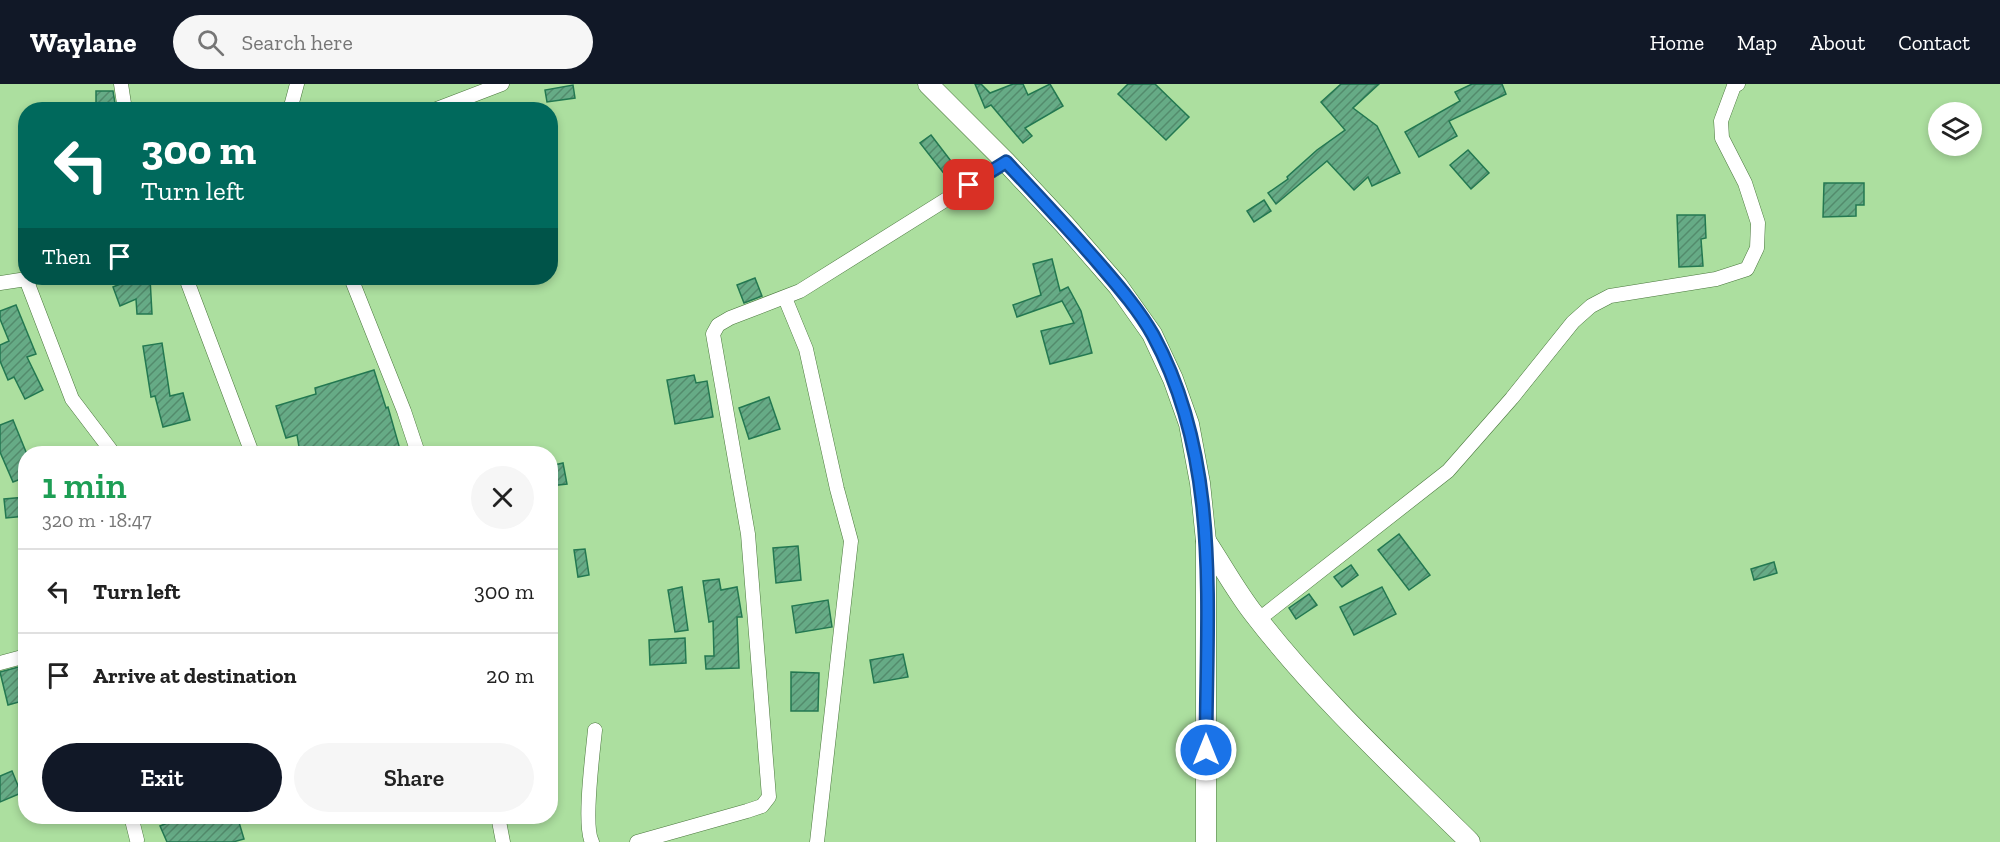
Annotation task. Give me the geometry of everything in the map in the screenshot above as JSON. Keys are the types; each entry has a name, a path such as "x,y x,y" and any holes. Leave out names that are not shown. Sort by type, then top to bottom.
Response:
{"street":[{"path":"121,84 124,102"},
{"path":"292,102 297,84"},
{"path":"455,102 502,84"},
{"path":"928,84 1006,162 1118,286 1152,334 1173,379 1189,424 1200,483 1206,541 1206,842"},
{"path":"1263,616 1448,471 1512,398 1573,322 1591,306 1610,296 1716,279 1747,269 1757,248 1758,224 1745,183 1722,138 1721,121 1734,86 1738,84"},
{"path":"636,842 762,806 769,797 748,534 712,334 718,325 730,318 800,291 1006,162"},
{"path":"0,283 18,280"},
{"path":"31,285 72,399 108,446"},
{"path":"189,285 249,446"},
{"path":"354,285 416,446"},
{"path":"785,298 806,350 851,541 817,842"},
{"path":"1206,541 1252,612 1279,645 1370,744 1470,842"},
{"path":"0,663 18,658"},
{"path":"591,842 588,821 595,730"},
{"path":"133,824 136,840"},
{"path":"500,824 503,842"}],"building":[{"path":"975,84 981,84 990,93 1013,84 1023,84 1028,95 1050,84 1063,106 1025,128 1032,136 1023,143 991,105 985,108"},
{"path":"1128,84 1155,84 1189,117 1166,140 1118,94"},
{"path":"1341,84 1379,84 1353,108 1377,126 1400,173 1372,186 1368,177 1354,190 1327,161 1276,204 1268,193 1288,179 1287,177 1317,150 1345,130 1321,102"},
{"path":"1472,84 1502,84 1506,94 1449,121 1457,136 1419,157 1405,132 1460,101 1455,92"},
{"path":"573,85 575,98 547,102 545,90"},
{"path":"96,91 113,91 115,102 96,102"},
{"path":"931,135 964,178 953,185 920,143"},
{"path":"1468,150 1489,173 1471,189 1450,165"},
{"path":"1824,183 1864,183 1864,205 1856,205 1856,216 1823,217"},
{"path":"1264,200 1271,211 1254,222 1247,211"},
{"path":"1677,215 1705,215 1706,238 1701,239 1703,266 1679,267"},
{"path":"1052,259 1060,291 1068,287 1081,311 1092,353 1050,364 1041,331 1074,323 1062,301 1017,317 1013,305 1041,295 1033,264"},
{"path":"755,278 762,296 744,303 737,285"},
{"path":"150,285 152,314 137,314 136,299 120,306 113,287"},
{"path":"16,305 36,354 27,357 43,390 25,399 14,377 8,380 0,361 0,345 9,341 0,319 0,311"},
{"path":"162,343 170,396 183,393 190,420 163,427 155,396 151,397 143,346"},
{"path":"374,370 399,446 299,446 297,435 286,438 276,406 316,394 315,388"},
{"path":"694,375 696,383 707,381 713,417 675,424 667,380"},
{"path":"769,397 780,429 749,439 739,408"},
{"path":"13,420 24,446 18,446 18,480 13,482 0,452 0,425"},
{"path":"563,463 567,484 558,485 558,464"},
{"path":"18,498 18,517 6,518 4,499"},
{"path":"1399,534 1430,575 1409,590 1378,550"},
{"path":"798,546 801,580 776,583 773,548"},
{"path":"585,549 589,575 578,577 574,550"},
{"path":"1774,562 1777,573 1754,580 1751,569"},
{"path":"1351,565 1358,575 1342,587 1334,577"},
{"path":"719,579 721,590 737,587 742,617 737,617 739,668 706,669 705,656 714,656 713,621 709,622 703,581"},
{"path":"682,587 688,630 675,632 668,590"},
{"path":"1382,587 1396,614 1354,635 1340,607"},
{"path":"1309,594 1317,605 1296,619 1289,608"},
{"path":"828,600 832,627 796,633 792,606"},
{"path":"685,638 686,663 650,665 649,640"},
{"path":"903,654 908,677 874,683 870,660"},
{"path":"18,667 18,702 8,705 0,672"},
{"path":"791,672 819,673 818,711 791,711"},
{"path":"12,771 18,786 18,794 0,802 0,776"},
{"path":"165,824 240,824 244,839 233,842 167,842 160,826"}],"route":[{"path":"969,185 1006,162 1118,286 1152,334 1173,379 1189,424 1200,483 1206,541 1206,750"}]}
